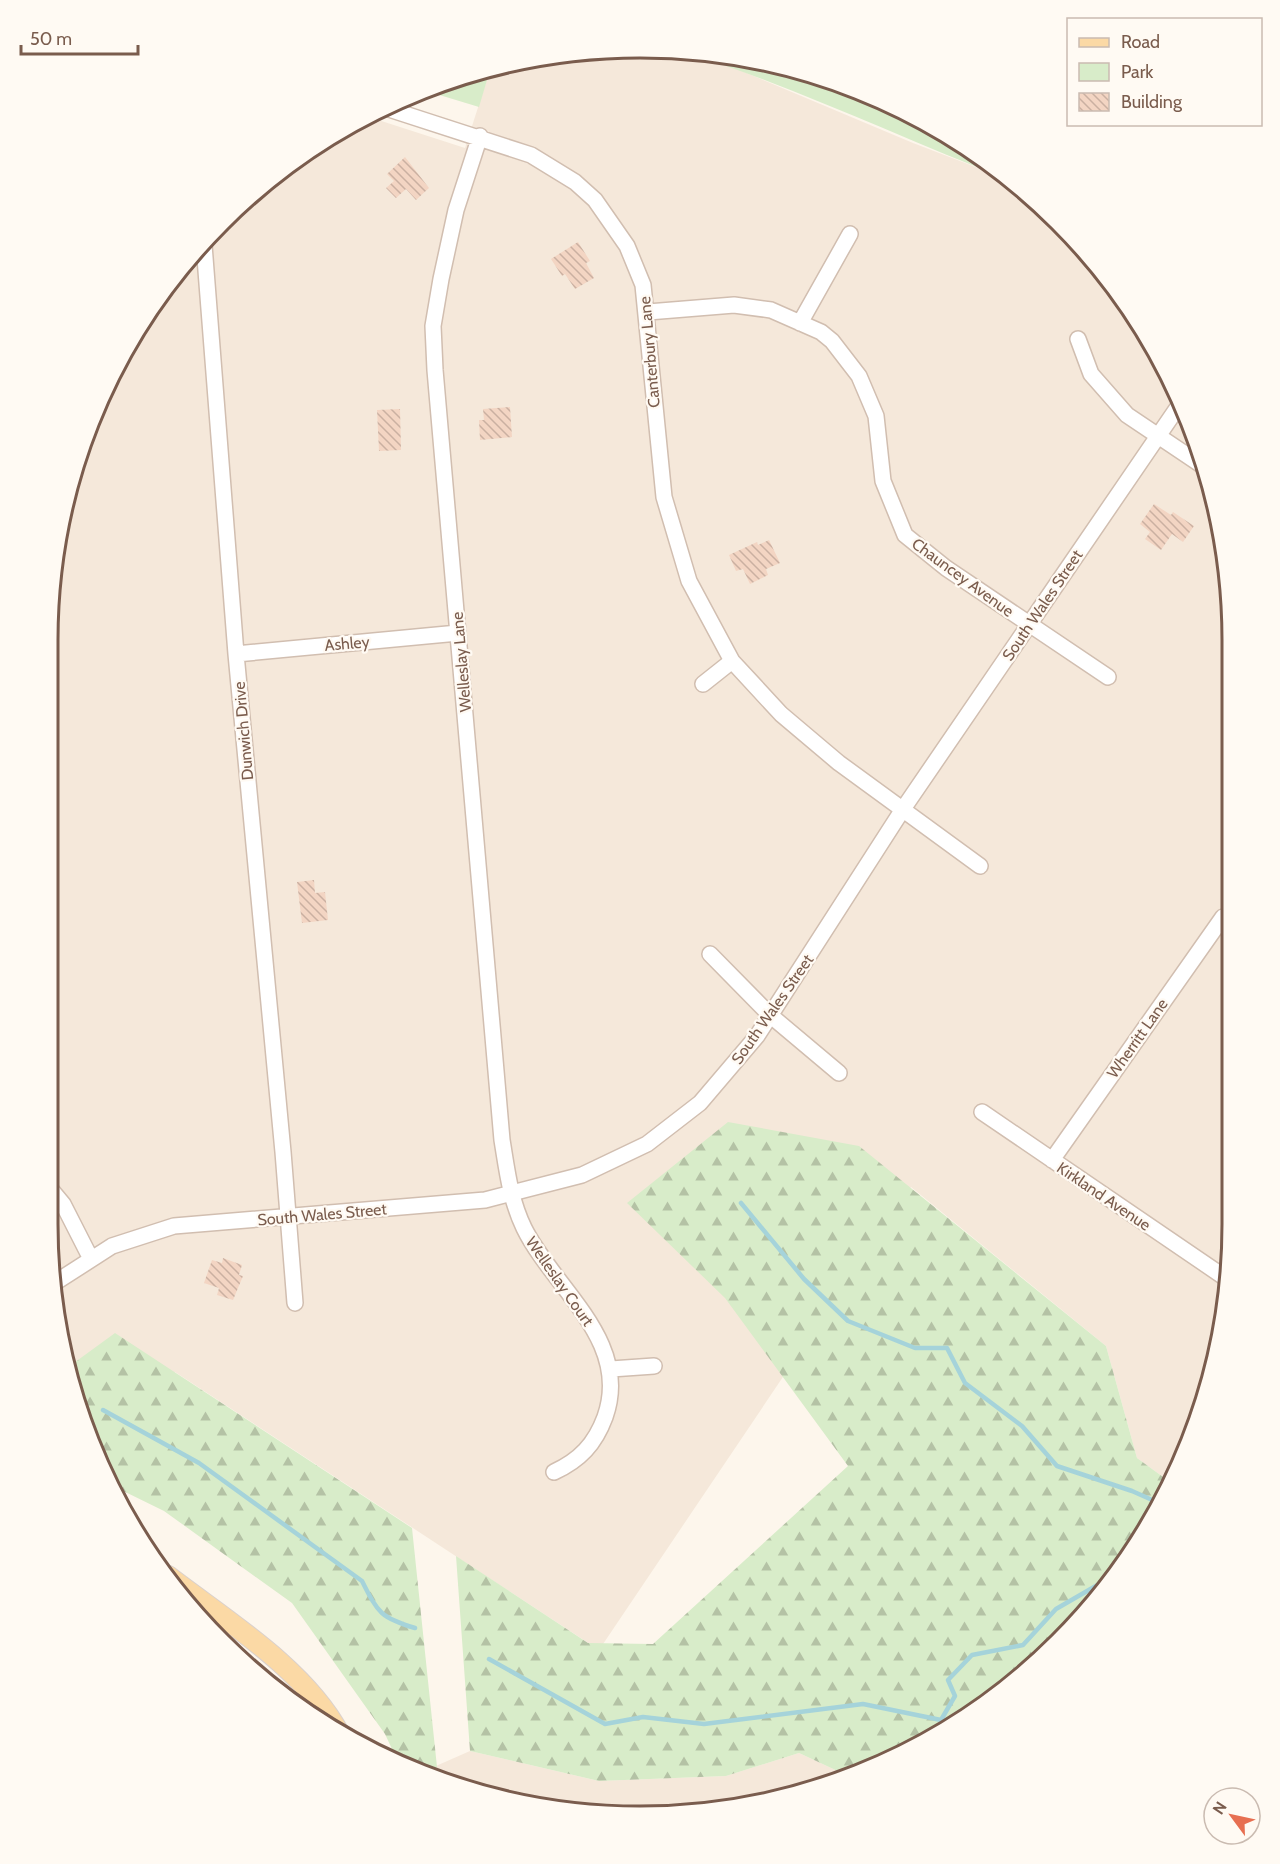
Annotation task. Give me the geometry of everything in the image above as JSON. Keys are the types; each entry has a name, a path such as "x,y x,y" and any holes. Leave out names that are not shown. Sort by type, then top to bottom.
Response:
{"main road":[{"path":"195,1597 291,1673 316,1699 325,1712"}],"street":[{"name":"Canterbury Lane","path":"398,111 480,136 531,155 575,182 595,200 627,246 643,285 648,312 651,378 664,497 689,581 732,661 781,714 839,763 980,866"},
{"name":"Welleslay Lane","path":"480,136 456,210 433,326 498,1106 510,1192"},
{"path":"800,323 850,234"},
{"name":"Dunwich Drive","path":"205,255 236,654 295,1303"},
{"name":"Chauncey Avenue","path":"648,312 734,305 771,310 821,332 832,341 859,376 876,416 883,482 906,535 946,568 1108,677"},
{"path":"1078,339 1091,374 1127,415 1193,459"},
{"name":"South Wales Street","path":"61,1279 112,1245 174,1226 485,1200 582,1175 647,1144 700,1103 757,1036 903,809 1175,412"},
{"name":"Ashley","path":"236,654 458,633"},
{"path":"703,684 732,661"},
{"name":"Wherritt Lane","path":"1052,1160 1222,918"},
{"path":"710,954 770,1015 838,1073"},
{"name":"Kirkland Avenue","path":"982,1112 1219,1274"},
{"name":"Welleslay Court","path":"510,1192 524,1228 540,1255 581,1309 595,1332 611,1369 610,1402 588,1449 574,1462 554,1472"},
{"path":"58,1198 91,1259"},
{"path":"611,1369 654,1366"}],"shaded area":[{"path":"640,58 722,64 979,168 1023,203 1077,257 1101,286 1144,349 1162,383 1191,453 1202,489 1217,564 1222,640 1222,1224 1220,1262 1217,1300 1202,1375 1191,1411 1164,1477 1137,1458 1106,1346 911,1187 599,1650 175,1372 101,1443 78,1375 63,1300 58,1224 58,640 63,564 78,489 89,453 118,383 136,349 179,286 229,229 286,179 349,136 379,120 465,148 487,79 564,63"},
{"path":"470,1751 599,1781 726,1776 799,1753 837,1771 791,1786 716,1801 640,1806 564,1801 489,1786 433,1767"}],"green space":[{"path":"719,64 791,78 863,103 931,136 977,167 809,97"},
{"path":"487,78 479,107 438,95"},
{"path":"728,1122 859,1146 1106,1346 1137,1458 1164,1477 1162,1481 1144,1515 1101,1578 1051,1635 994,1685 931,1728 897,1746 837,1771 799,1753 726,1776 599,1781 470,1751 456,1556 588,1643 653,1644 848,1466 725,1298 627,1203"},
{"path":"115,1333 412,1528 437,1767 393,1750 385,1734 292,1603 164,1511 123,1491 89,1411 75,1362"}],"building":[{"path":"405,157 429,188 416,200 406,189 396,198 386,188 394,181 387,174"},
{"path":"578,242 590,261 586,263 594,278 575,289 565,274 562,276 551,259"},
{"path":"510,407 512,437 480,440 479,420 484,420 483,409"},
{"path":"400,409 401,450 379,451 377,410"},
{"path":"1154,504 1171,515 1173,512 1194,526 1183,542 1172,534 1161,550 1145,539 1150,532 1140,524"},
{"path":"769,540 780,563 766,569 768,575 750,584 743,569 736,571 729,555 757,542 758,545"},
{"path":"314,880 315,893 325,892 328,920 302,923 297,882"},
{"path":"223,1258 242,1265 239,1275 243,1276 233,1300 217,1295 219,1288 204,1283 212,1260 222,1263"}],"waterway":[{"path":"741,1203 804,1279 848,1321 915,1348 947,1348 965,1383 1022,1426 1057,1466 1152,1500"},
{"path":"103,1410 199,1463 362,1581 382,1613 395,1621 415,1628"},
{"path":"489,1659 605,1724 643,1717 704,1724 863,1704 941,1720 955,1696 948,1680 972,1655 1023,1645 1056,1609 1093,1587"}]}
